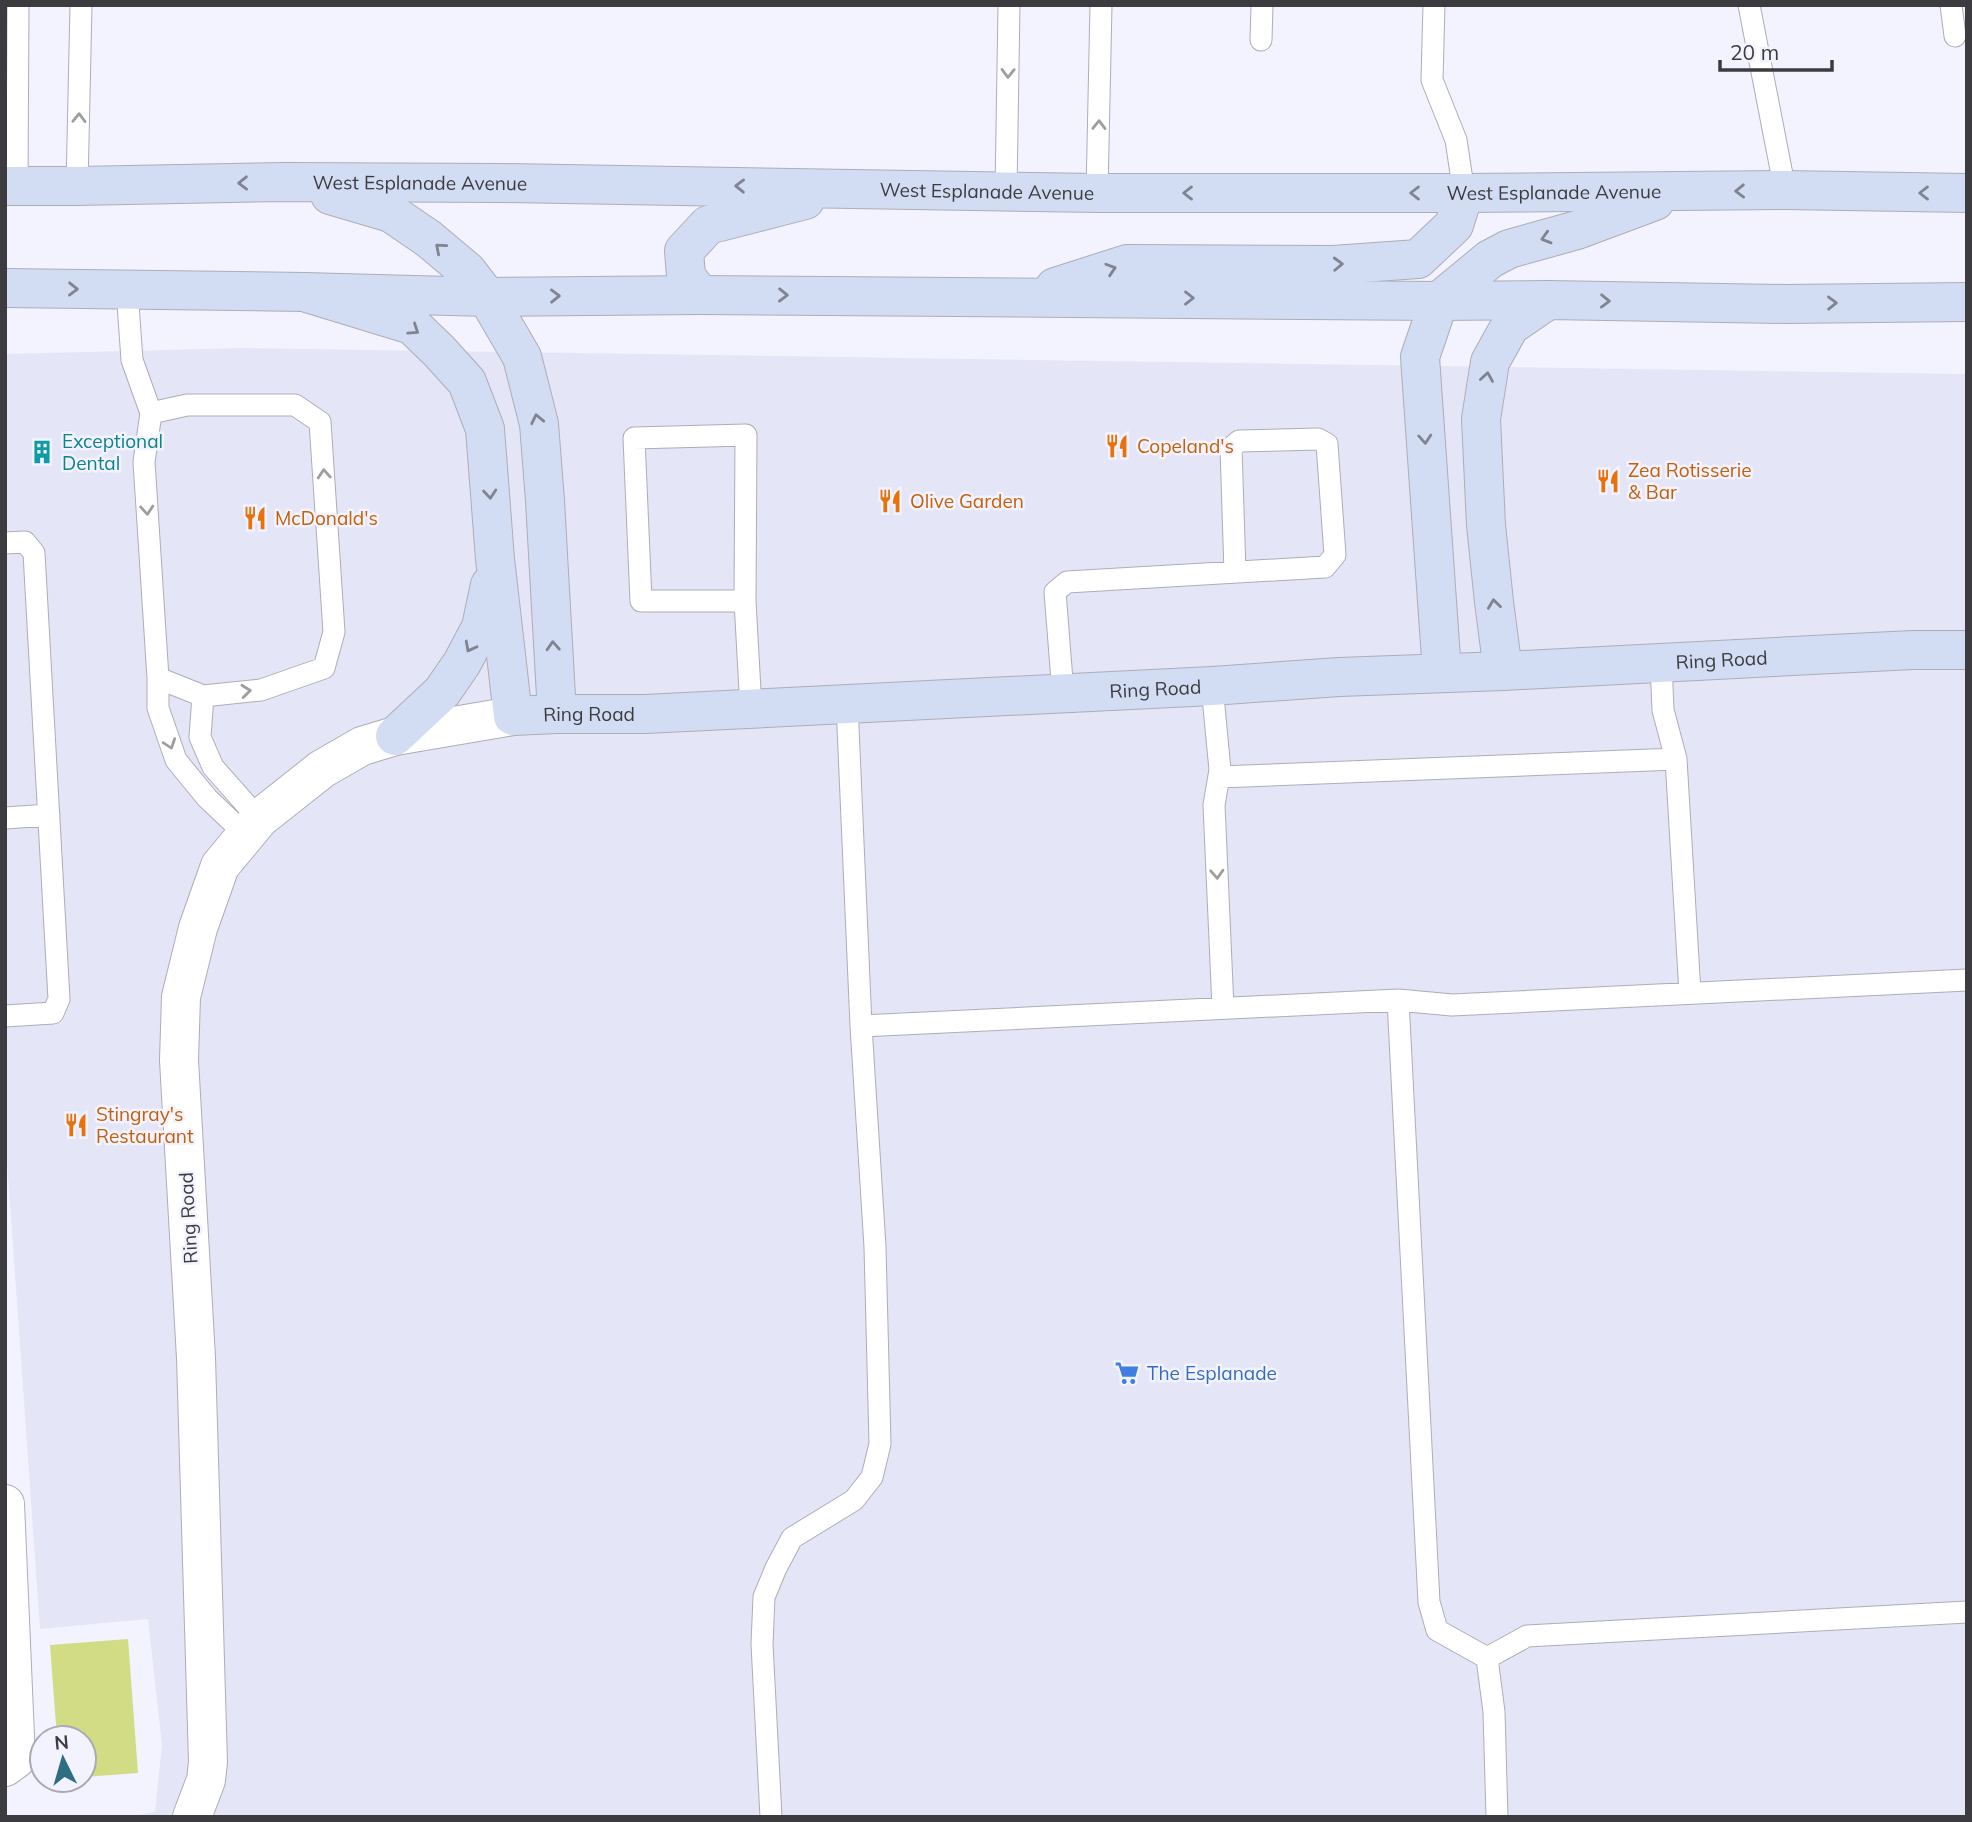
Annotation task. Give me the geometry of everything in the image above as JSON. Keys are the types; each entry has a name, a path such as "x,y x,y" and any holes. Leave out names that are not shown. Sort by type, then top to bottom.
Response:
{"main road":[{"name":"West Esplanade Avenue","path":"11,186 285,182 1097,193 1785,190 1967,194"},
{"path":"285,182 391,213 429,239 467,271 487,297 522,357 539,425 556,714"},
{"path":"700,295 686,276 684,251 708,225 851,188"},
{"path":"1442,673 1420,357 1439,301 1490,259 1509,248 1577,230 1679,192"},
{"path":"1023,297 1127,264 1333,265 1418,259 1454,225 1464,193"},
{"path":"5,288 487,297 700,295 1786,304 1967,302"},
{"path":"304,292 412,325 467,382 485,429 495,559 513,716"},
{"path":"1503,671 1486,525 1481,419 1493,356 1510,327 1548,300"},
{"path":"395,736 442,692 462,663 481,627 495,559"},
{"name":"Ring Road","path":"513,716 645,714 846,705 1339,677 1913,650 1967,650"}],"street":[{"name":"Ring Road","path":"192,1817 206,1780 208,1762 195,1358 179,1060 181,997 198,928 220,866 253,827 322,769 362,746 395,736 513,716"},
{"path":"5,1504 10,1763"}],"lane":[{"path":"11,186 18,5"},
{"path":"77,186 81,5"},
{"path":"1006,191 1009,5"},
{"path":"1097,193 1101,5"},
{"path":"1261,40 1262,5"},
{"path":"1434,5 1432,80 1456,140 1464,193"},
{"path":"1749,5 1785,190"},
{"path":"1951,5 1955,36"},
{"path":"127,290 132,360 150,413 144,462 158,708 176,760 207,797 253,827"},
{"path":"150,413 187,405 295,405 320,422 334,632 324,668 261,690 203,696 158,678"},
{"path":"745,601 641,601 634,438 746,435 745,601 751,709"},
{"path":"1063,693 1055,592 1067,582 1325,567 1335,555 1327,444 1318,439 1239,441 1231,448 1235,572"},
{"path":"5,543 24,542 34,553 59,999 53,1013 5,1016"},
{"path":"1661,663 1663,710 1676,759 1690,993"},
{"path":"1212,685 1220,770 1213,806 1223,1008"},
{"path":"203,696 200,737 213,767 253,827"},
{"path":"771,1817 762,1634 764,1597 792,1538 854,1500 872,1477 880,1444 875,1247 861,1026 846,705"},
{"path":"1219,777 1676,759"},
{"path":"5,818 49,815"},
{"path":"861,1026 1398,1000 1452,1005 1967,980"},
{"path":"1398,1000 1429,1602 1437,1630 1487,1658"},
{"path":"1487,1658 1527,1636 1967,1612"},
{"path":"1487,1658 1494,1712 1497,1817"}],"shaded area":[{"path":"244,348 1967,374 1967,1817 127,1817 155,1812 162,1745 148,1619 40,1629 5,1133 5,354"}],"green space":[{"path":"128,1639 138,1773 98,1776 98,1724 56,1724 50,1645"}],"place":[{"name":"Copeland's","path":"1117,446"},
{"name":"Exceptional Dental","path":"42,452"},
{"name":"Zea Rotisserie & Bar","path":"1608,481"},
{"name":"Olive Garden","path":"890,501"},
{"name":"McDonald's","path":"255,518"},
{"name":"Stingray's Restaurant","path":"76,1125"},
{"name":"The Esplanade","path":"1127,1373"}]}
